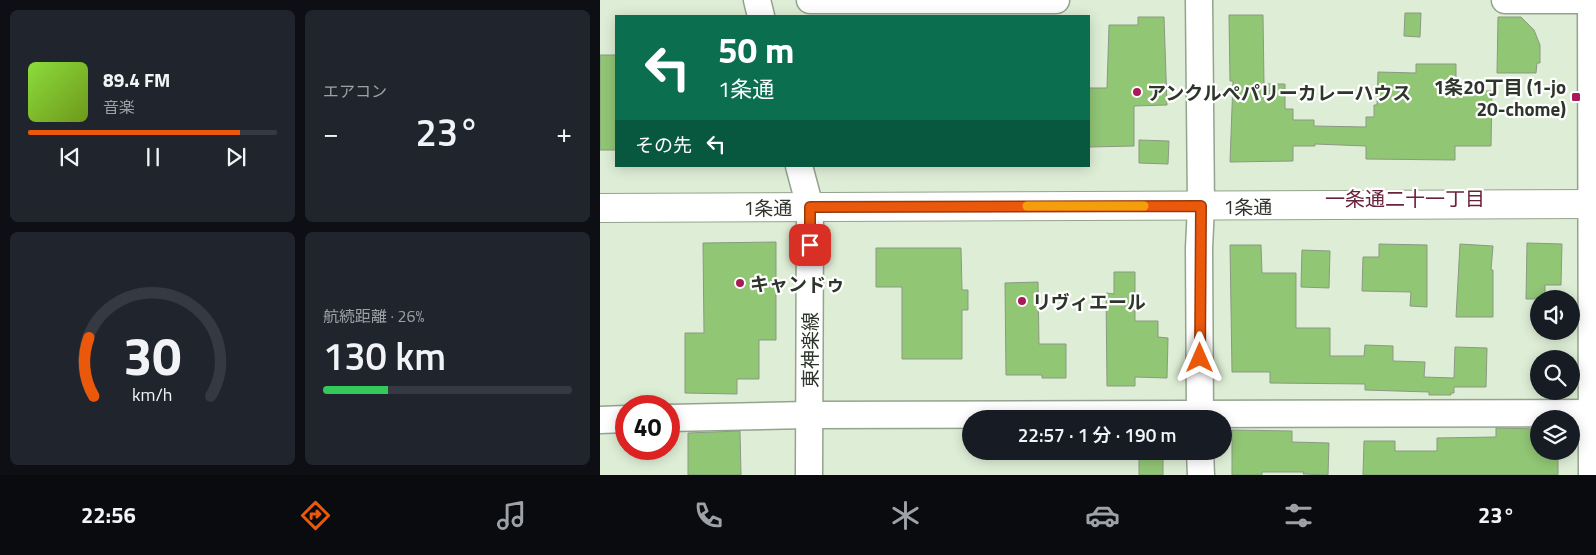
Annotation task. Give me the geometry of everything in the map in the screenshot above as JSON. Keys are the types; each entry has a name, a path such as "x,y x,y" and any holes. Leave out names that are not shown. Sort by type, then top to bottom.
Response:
{"main road":[{"name":"1条通","path":"600,208 1594,204"}],"street":[{"path":"757,0 761,15"},
{"path":"810,0 1056,0"},
{"path":"1199,0 1201,206 1199,248 1200,410"},
{"path":"1505,0 1596,0"},
{"path":"1591,0 1594,204 1594,413 1592,475"},
{"name":"東神楽線","path":"799,167 810,207 808,475"},
{"path":"1232,416 1594,413"},
{"path":"680,418 808,415 962,415"},
{"path":"600,420 615,420"},
{"path":"1200,460 1201,475"}],"building":[{"path":"1405,13 1421,13 1420,37 1404,36"},
{"path":"1229,15 1263,15 1264,84 1285,84 1285,109 1293,109 1293,120 1314,120 1314,126 1366,127 1366,117 1374,117 1374,105 1377,105 1378,72 1416,73 1416,64 1456,64 1456,91 1492,91 1491,146 1455,146 1455,160 1366,159 1366,146 1315,144 1315,146 1293,146 1293,161 1230,162 1233,81 1230,81"},
{"path":"1138,17 1164,17 1167,105 1134,106 1134,146 1090,147 1090,88 1107,88 1109,25 1138,25"},
{"path":"1498,17 1521,17 1534,30 1540,45 1540,63 1537,63 1536,73 1497,73"},
{"path":"600,55 615,55 615,150 600,150"},
{"path":"1139,140 1169,141 1168,164 1139,163"},
{"name":"キャンドゥ","path":"776,242 776,340 759,340 759,379 737,379 737,394 685,393 685,333 704,333 703,243"},
{"path":"1527,243 1562,244 1561,285 1545,285 1545,290 1530,290 1530,299 1526,299"},
{"path":"1379,244 1427,245 1427,307 1410,306 1411,292 1362,291 1363,257 1379,257"},
{"path":"1460,244 1493,246 1491,270 1493,270 1493,317 1456,317"},
{"path":"1230,245 1261,245 1262,273 1296,273 1296,328 1330,328 1330,356 1364,356 1365,345 1393,346 1393,361 1425,362 1424,377 1454,378 1455,347 1487,348 1486,387 1454,387 1454,393 1451,393 1451,395 1429,395 1429,392 1365,390 1365,384 1270,383 1270,372 1232,372"},
{"path":"876,248 961,248 962,290 968,290 968,310 962,310 962,359 902,359 902,287 876,287"},
{"path":"1302,250 1330,251 1329,288 1301,287"},
{"path":"1114,272 1135,272 1135,321 1158,321 1158,337 1168,338 1167,378 1135,377 1135,386 1107,386 1106,293 1114,294"},
{"path":"1038,282 1039,344 1066,344 1066,378 1042,378 1042,375 1006,375 1005,283"},
{"path":"1496,428 1530,429 1530,460 1558,460 1558,475 1363,475 1364,441 1395,441 1395,451 1437,451 1437,438 1496,437"},
{"path":"1232,430 1292,431 1292,442 1329,443 1328,475 1303,474 1304,472 1262,472 1262,475 1232,475"},
{"path":"740,431 741,475 688,475 688,433"},
{"path":"1139,460 1163,460 1163,475 1139,475"}],"slow traffic":[{"path":"1027,206 1144,206"}],"place":[{"name":"アンクルぺパリーカレーハウス","path":"1137,92"},
{"name":"1条20丁目 (1-jo 20-chome)","path":"1576,97"},
{"name":"キャンドゥ","path":"740,283"},
{"name":"リヴィエール","path":"1022,301"}],"district":[{"name":"一条通二十一丁目","path":"1405,198"}],"route":[{"path":"810,245 810,207 1201,206 1199,248 1200,358"}]}
